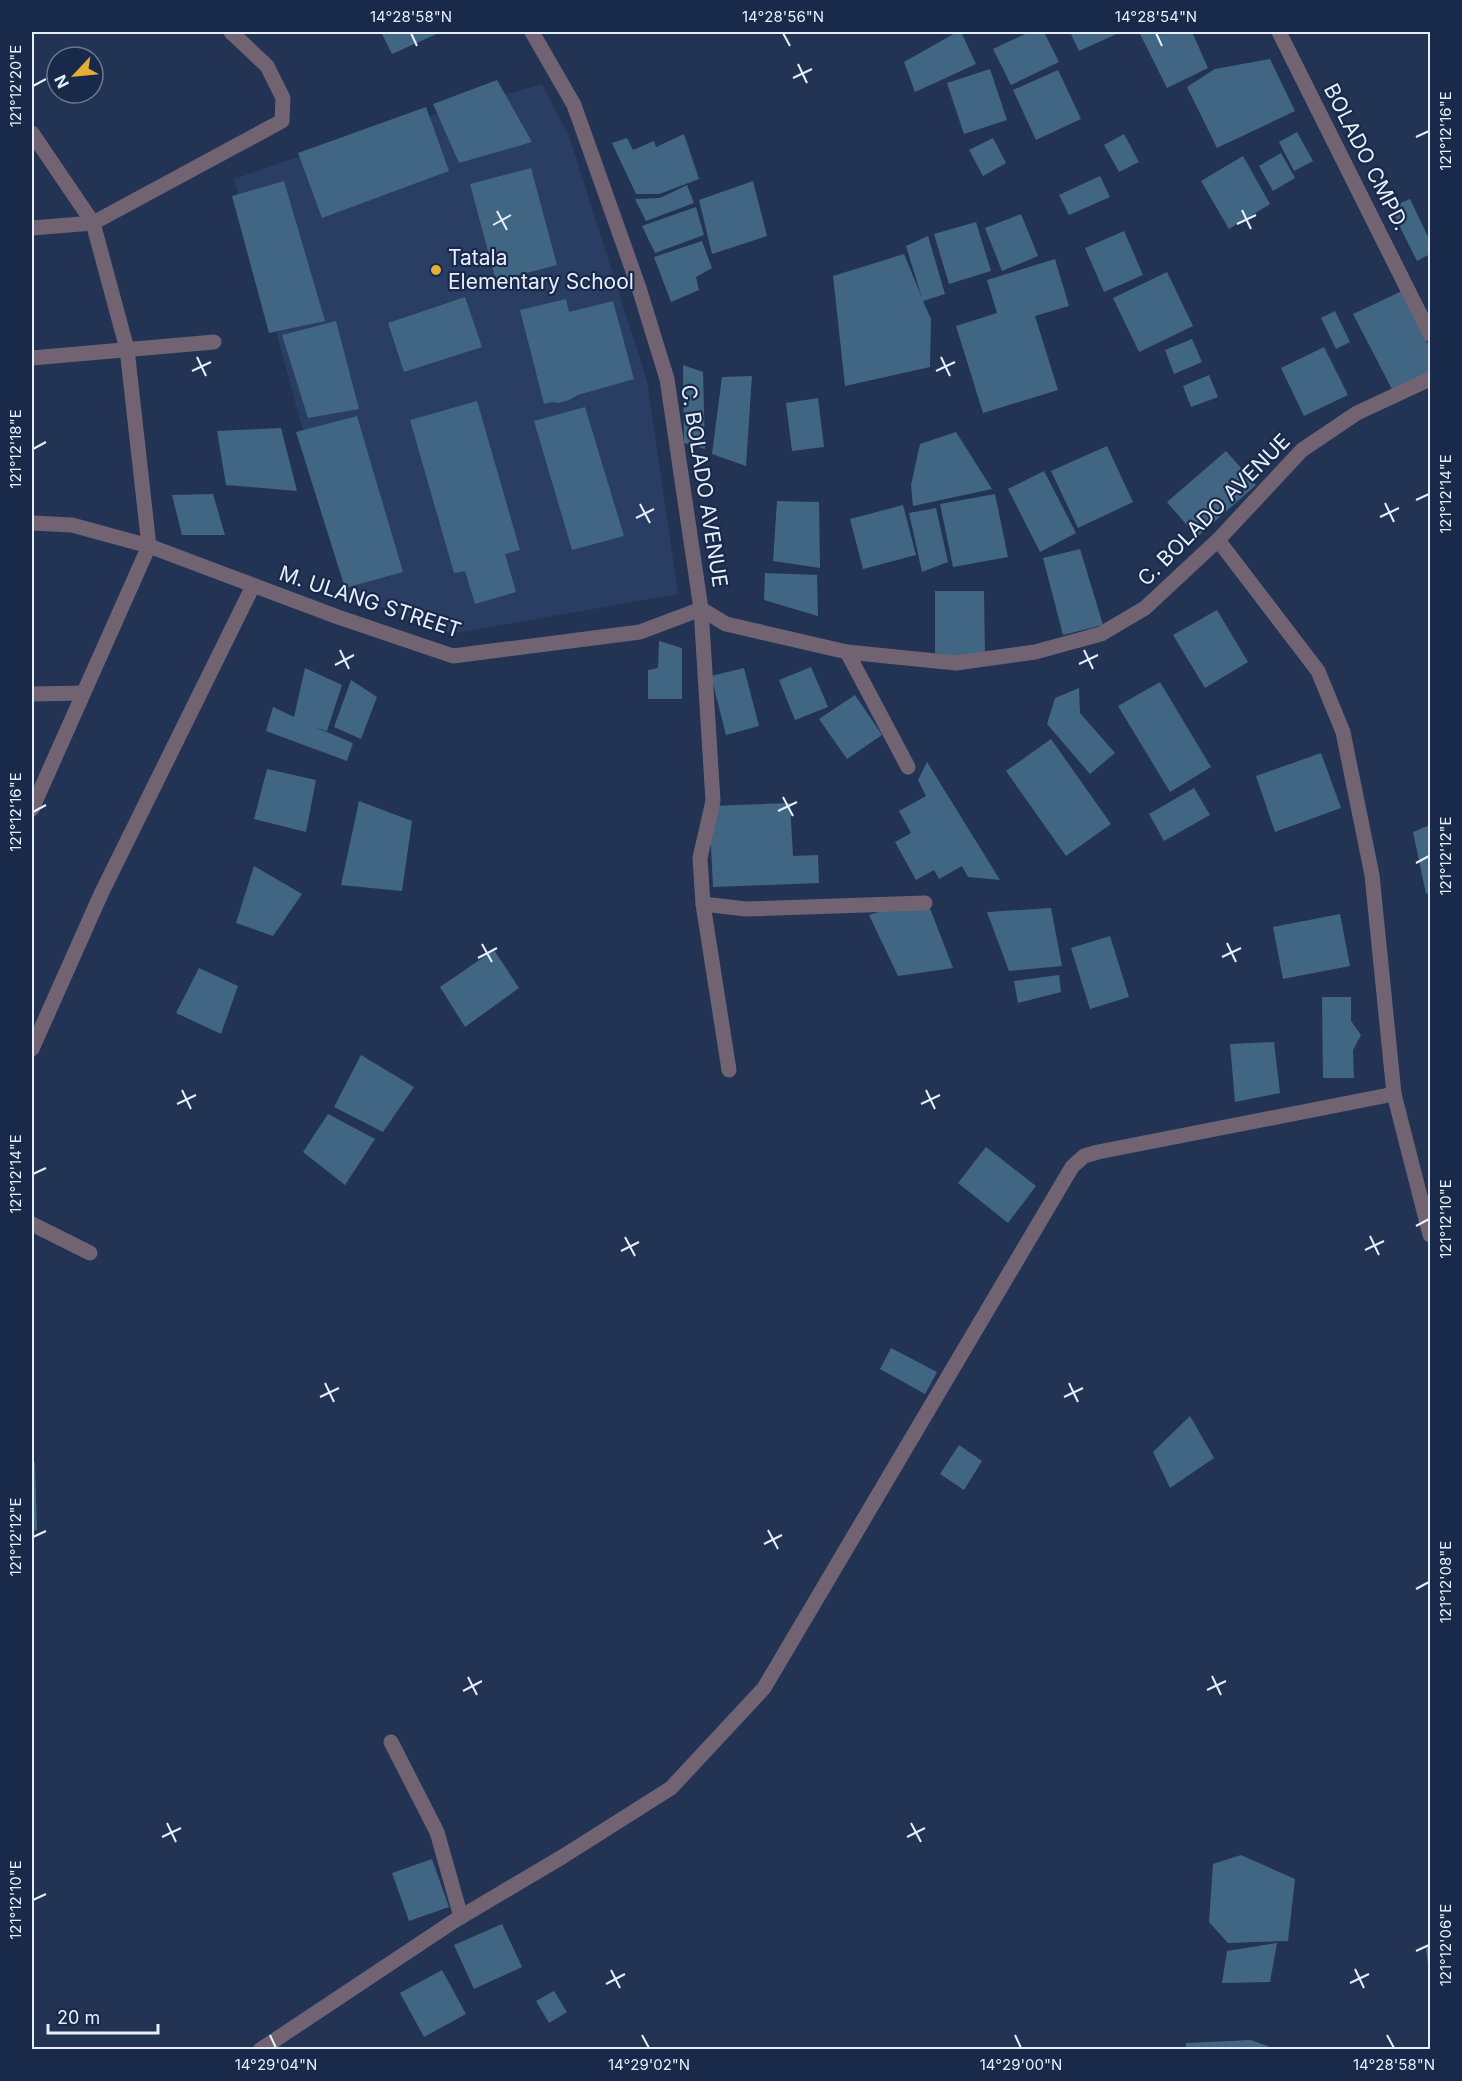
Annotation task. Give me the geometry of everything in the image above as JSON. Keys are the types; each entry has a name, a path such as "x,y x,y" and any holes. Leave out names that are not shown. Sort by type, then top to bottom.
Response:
{"street":[{"path":"32,228 93,223 282,121 283,98 267,66 231,32"},
{"name":"C. BOLADO AVENUE","path":"532,32 574,105 639,288 667,380 701,609 726,624 848,652 956,663 1035,652 1101,634 1145,608 1218,540 1302,450 1357,413 1431,379"},
{"name":"BOLADO CMPD.","path":"1279,32 1431,334"},
{"path":"32,133 93,223 128,349 149,546 32,809"},
{"path":"32,358 214,342"},
{"name":"M. ULANG STREET","path":"32,523 72,525 149,546 253,586 453,656 640,632 701,609"},
{"path":"1218,540 1318,671 1343,732 1371,875 1394,1094 1431,1235"},
{"path":"32,1049 101,894 253,586"},
{"path":"701,609 713,801 700,858 703,904 729,1070"},
{"path":"848,652 908,767"},
{"path":"32,694 84,693"},
{"path":"703,904 746,909 925,903"},
{"path":"260,2049 461,1917 671,1788 764,1688 1072,1167 1084,1156 1394,1094"},
{"path":"32,1224 90,1252"},
{"path":"391,1742 437,1832 461,1917"}],"shaded area":[{"name":"Tatala Elementary School","path":"542,84 569,136 647,381 678,594 451,634 348,594 234,179 356,137"}],"building":[{"path":"381,32 441,32 392,54"},
{"path":"957,32 961,32 976,64 915,92 904,62"},
{"path":"1029,32 1044,32 1059,62 1011,85 993,49"},
{"path":"1070,32 1121,32 1079,51"},
{"path":"1145,32 1192,32 1208,68 1167,88 1140,34"},
{"path":"1270,59 1295,111 1217,148 1187,87 1215,69"},
{"path":"990,69 1007,120 964,134 947,83"},
{"path":"1058,70 1081,119 1036,140 1013,90"},
{"path":"497,80 532,142 459,163 433,104"},
{"path":"426,107 449,171 322,218 298,153"},
{"path":"1297,132 1313,161 1294,171 1279,142"},
{"path":"684,134 699,179 659,194 636,194 612,143 627,138 633,150 654,141 656,147"},
{"path":"1124,134 1139,162 1119,172 1104,145"},
{"path":"993,138 1006,163 983,176 969,150"},
{"path":"1281,153 1295,178 1273,191 1259,166"},
{"path":"1243,156 1270,204 1229,229 1201,181"},
{"path":"531,168 557,265 496,281 470,184"},
{"path":"1100,176 1110,197 1069,215 1059,195"},
{"path":"284,181 325,321 269,333 232,196"},
{"path":"753,181 767,236 712,254 699,200"},
{"path":"687,185 694,203 646,221 635,199 660,198"},
{"path":"1410,199 1430,241 1430,254 1417,261 1390,207"},
{"path":"696,207 704,235 655,253 642,226"},
{"path":"1021,214 1038,256 1002,271 985,228"},
{"path":"976,222 991,271 949,284 934,234"},
{"path":"1124,231 1143,275 1104,292 1085,248"},
{"path":"928,236 945,294 923,301 931,319 930,367 845,386 833,276 904,254 922,298 906,246"},
{"path":"702,241 712,268 696,277 699,290 671,302 654,257"},
{"path":"1055,259 1069,306 1035,316 1058,390 983,413 956,326 997,313 987,280"},
{"path":"1167,272 1193,326 1139,352 1113,298"},
{"path":"1402,291 1430,348 1430,377 1395,395 1353,314"},
{"path":"465,297 482,347 404,372 388,323"},
{"path":"566,299 569,312 613,301 634,379 578,395 559,403 544,404 520,310"},
{"path":"1335,311 1350,342 1336,349 1321,318"},
{"path":"336,321 359,409 308,418 282,335"},
{"path":"1192,339 1202,362 1174,374 1165,350"},
{"path":"1324,347 1348,395 1304,416 1281,368"},
{"path":"683,365 703,372 705,449 684,443"},
{"path":"1209,375 1218,397 1191,407 1183,386"},
{"path":"752,376 746,466 712,454 722,377"},
{"path":"818,398 824,447 792,451 786,403"},
{"path":"477,401 520,550 505,554 516,592 475,604 465,571 454,573 410,420"},
{"path":"585,407 624,536 572,550 534,421"},
{"path":"357,416 403,572 345,588 296,432"},
{"path":"281,428 297,491 226,485 217,431"},
{"path":"956,432 992,489 913,506 911,485 920,444"},
{"path":"1107,446 1133,502 1078,528 1051,471"},
{"path":"1226,451 1256,485 1197,537 1167,502"},
{"path":"1044,471 1076,533 1040,552 1008,489"},
{"path":"213,494 225,535 182,535 172,495"},
{"path":"995,494 1008,557 953,567 940,504"},
{"path":"777,501 819,502 820,568 773,561"},
{"path":"903,505 916,555 863,569 850,519"},
{"path":"936,508 948,562 922,572 909,513"},
{"path":"1080,549 1103,625 1063,635 1043,558"},
{"path":"765,573 817,575 818,616 764,600"},
{"path":"935,591 984,591 985,658 935,658"},
{"path":"1217,610 1248,662 1205,688 1173,635"},
{"path":"659,641 682,648 682,699 648,699 648,670 658,668"},
{"path":"811,667 828,707 795,720 779,680"},
{"path":"305,668 342,685 327,731 315,727 353,743 347,761 266,731 273,707 294,717"},
{"path":"744,668 759,726 726,735 711,676"},
{"path":"351,680 377,697 361,739 334,727"},
{"path":"1160,682 1211,767 1170,792 1118,706"},
{"path":"1079,688 1080,713 1115,753 1090,774 1047,724 1055,698"},
{"path":"855,695 882,735 847,759 819,719"},
{"path":"1051,739 1111,824 1066,856 1006,771"},
{"path":"1321,753 1341,808 1275,832 1256,776"},
{"path":"927,762 1000,880 968,877 962,866 939,879 934,870 916,880 895,842 911,833 899,811 926,796 918,780"},
{"path":"267,769 316,780 306,832 254,819"},
{"path":"1194,788 1210,815 1164,841 1149,814"},
{"path":"359,801 412,821 402,891 341,885"},
{"path":"790,803 793,856 818,855 819,883 713,887 709,806"},
{"path":"1430,825 1430,892 1426,894 1413,832"},
{"path":"254,866 302,894 273,936 236,923"},
{"path":"926,898 953,968 898,976 869,915"},
{"path":"1051,908 1062,966 1009,971 987,912"},
{"path":"1340,914 1350,966 1283,979 1273,927"},
{"path":"1110,936 1129,997 1090,1009 1071,948"},
{"path":"494,950 519,988 465,1027 440,987"},
{"path":"199,968 238,986 221,1034 176,1013"},
{"path":"1059,975 1061,992 1018,1003 1014,981"},
{"path":"1322,997 1351,997 1351,1021 1361,1035 1353,1050 1354,1078 1323,1078"},
{"path":"1274,1042 1280,1093 1235,1102 1230,1044"},
{"path":"361,1055 414,1087 383,1132 334,1107"},
{"path":"328,1114 375,1139 345,1185 303,1152"},
{"path":"986,1147 1036,1186 1008,1223 958,1183"},
{"path":"891,1348 937,1372 925,1394 880,1369"},
{"path":"1190,1416 1214,1458 1170,1488 1153,1452"},
{"path":"959,1445 982,1461 964,1490 940,1474"},
{"path":"32,1462 35,1462 37,1530 32,1531"},
{"path":"1241,1855 1295,1879 1288,1941 1228,1943 1209,1922 1213,1864"},
{"path":"432,1859 449,1907 409,1921 392,1873"},
{"path":"502,1924 522,1967 474,1989 454,1945"},
{"path":"1277,1943 1270,1982 1222,1983 1227,1951"},
{"path":"1430,1946 1430,1973 1429,1973 1426,1948"},
{"path":"442,1970 466,2014 424,2037 400,1993"},
{"path":"554,1991 567,2012 549,2023 536,2001"},
{"path":"1251,2040 1278,2050 1185,2050 1186,2043"}],"place":[{"name":"Tatala Elementary School","path":"436,270"}]}
